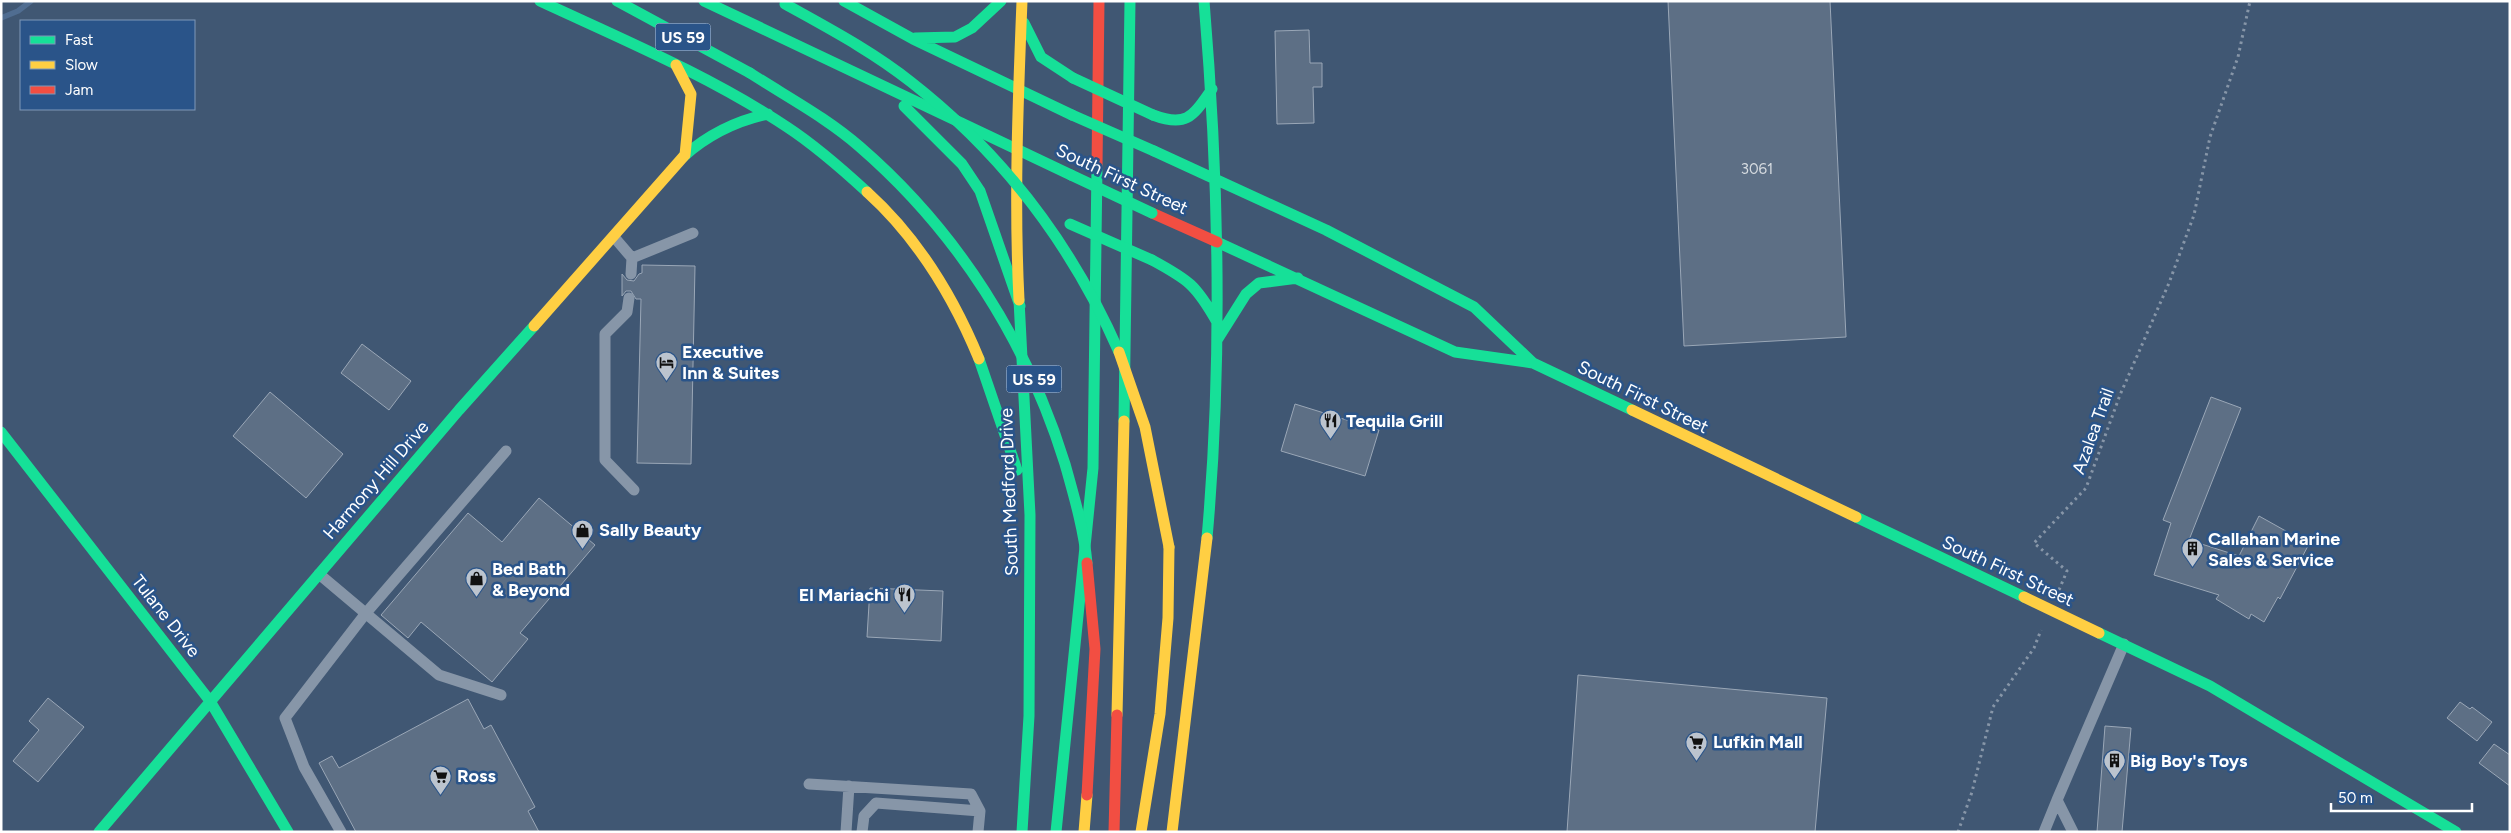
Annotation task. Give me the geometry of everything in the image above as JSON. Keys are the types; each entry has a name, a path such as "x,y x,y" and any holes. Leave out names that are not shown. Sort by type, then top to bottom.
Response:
{"main road":[{"path":"540,1 727,90 799,133 847,171 894,218 936,273 972,339 1003,421 1030,515"},
{"name":"US 59","path":"617,1 750,73 810,111 858,146 897,181 936,222 974,270 1000,312 1040,391 1068,465 1087,552 1094,630 1084,832"},
{"name":"South First Street","path":"704,1 1017,151 1299,278 1455,352 1533,363 2210,686 2456,832"},
{"name":"South First Street","path":"844,1 1018,91 1326,230 1474,307 1533,363"},
{"path":"913,38 955,37 972,28 1001,1"},
{"name":"South Medford Drive","path":"1022,1 1017,151 1025,225 1020,306 1030,515 1029,716 1022,832"},
{"path":"1056,832 1093,468 1099,1"},
{"path":"1114,832 1123,469 1130,1"},
{"path":"1172,832 1200,613 1215,420 1217,180 1212,90 1204,1"},
{"path":"782,3 910,81 971,132 1033,200 1107,323 1140,410 1160,487 1169,547 1168,618 1160,714 1141,832"},
{"path":"1022,17 1035,53 1047,65 1153,115 1178,124 1192,116 1212,90"},
{"path":"676,65 691,94 685,155"},
{"path":"880,86 919,118 962,164 980,191 1020,306"},
{"name":"Harmony Hill Drive","path":"99,832 459,410 685,155 726,126 740,119 768,114"},
{"path":"1025,225 1054,219 1070,224 1152,260 1182,277 1200,292 1217,323"},
{"path":"1217,340 1246,294 1259,283 1299,278"},
{"name":"Tulane Drive","path":"1,432 210,701 225,723 288,832"}],"lane":[{"path":"632,258 693,233"},
{"path":"614,237 632,258 631,274"},
{"path":"629,298 627,312 605,334 605,460 634,490"},
{"path":"341,832 304,767 285,718 366,613 506,451"},
{"path":"319,574 439,675 501,695"},
{"path":"2044,832 2124,644"},
{"path":"809,784 971,794 980,811 978,832"},
{"path":"846,832 849,786"},
{"path":"2057,800 2073,832"},
{"path":"862,832 864,816 876,803 980,811"}],"path":[{"name":"Azalea Trail","path":"2056,597 2066,571 2034,543 2086,488 2120,394 2169,283 2194,215 2210,137 2238,57 2250,1"},
{"path":"1958,832 1972,792 1993,707 2034,648 2045,622"}],"building":[{"path":"1668,1 1830,1 1846,337 1684,346"},
{"path":"1309,30 1310,63 1322,63 1322,87 1313,87 1314,123 1277,124 1275,31"},
{"name":"Executive Inn & Suites","path":"642,265 695,266 691,464 637,463 641,299 636,299 631,291 626,291 622,296 622,274 627,280 634,281 642,273"},
{"path":"362,344 411,381 389,410 341,373"},
{"path":"270,392 343,454 306,498 233,436"},
{"name":"Callahan Marine Sales & Service","path":"2211,397 2241,408 2189,540 2239,556 2259,516 2309,544 2280,599 2278,597 2264,622 2251,614 2249,619 2216,599 2219,595 2154,575 2171,523 2163,520"},
{"name":"Tequila Grill","path":"1295,404 1379,430 1365,476 1281,451"},
{"path":"539,498 595,545 520,633 528,639 492,682 421,622 408,638 381,615 468,513 502,542"},
{"name":"El Mariachi","path":"870,588 943,591 941,641 867,637"},
{"name":"Lufkin Mall","path":"1578,675 1827,698 1815,832 1567,832"},
{"path":"48,698 84,727 38,782 13,761 39,730 29,721"},
{"path":"468,699 484,729 491,725 535,807 528,811 539,832 356,832 319,763 332,756 339,768"},
{"path":"2460,702 2470,709 2472,707 2492,722 2477,741 2447,718"},
{"name":"Big Boy's Toys","path":"2105,726 2131,728 2122,832 2097,832"},
{"path":"2494,744 2510,755 2510,786 2479,763"}],"waterway":[{"path":"1,18 18,11 31,1"}],"traffic: fast":[{"path":"540,1 666,59 728,91 808,142 867,192"},
{"path":"617,1 750,73"},
{"path":"704,1 1071,175"},
{"path":"844,1 913,39 1072,115"},
{"path":"915,38 955,37 972,28 1001,1"},
{"path":"1124,421 1130,1"},
{"path":"1204,1 1213,135 1217,269 1215,404 1207,538"},
{"path":"785,4 850,40 881,60 911,82 976,140 1005,171 1057,239 1080,275 1119,352"},
{"path":"1024,23 1041,57 1073,78"},
{"path":"750,73 820,117 860,147 928,215 985,291 1031,374 1049,419 1065,464 1075,501 1084,538 1087,563"},
{"path":"1073,78 1153,115"},
{"path":"1153,115 1165,119 1182,120 1194,113 1212,89"},
{"path":"904,106 962,164 980,191 1020,306"},
{"path":"684,156 703,141 723,129 744,120 768,114"},
{"path":"1072,115 1154,151"},
{"path":"1154,151 1217,180"},
{"path":"1056,832 1093,468 1097,166"},
{"path":"1071,175 1152,213"},
{"path":"1217,180 1326,230 1474,307 1533,363 1632,410"},
{"path":"1070,224 1152,260"},
{"path":"1217,242 1455,352 1533,363"},
{"path":"1152,260 1175,273 1197,291 1217,322"},
{"path":"1217,340 1246,294 1259,283 1298,278"},
{"path":"1019,300 1030,515 1029,716 1022,832"},
{"path":"99,832 459,410 534,326"},
{"path":"979,359 1017,470"},
{"path":"1,432 210,701 288,832"},
{"path":"1856,517 2024,597"},
{"path":"2099,633 2210,686 2456,832"}],"traffic: slow":[{"path":"1019,300 1017,188 1022,1"},
{"path":"676,65 691,94 685,155"},
{"path":"534,326 684,156"},
{"path":"867,192 918,248 946,291 979,359"},
{"path":"1119,352 1145,427 1169,547"},
{"path":"1632,410 1856,517"},
{"path":"1117,715 1124,421"},
{"path":"1172,832 1207,538"},
{"path":"1141,832 1160,714 1168,618 1169,547"},
{"path":"2024,597 2099,633"},
{"path":"1084,832 1087,795"}],"traffic: jam":[{"path":"1097,166 1099,1"},
{"path":"1152,213 1217,242"},
{"path":"1087,563 1095,649 1087,795"},
{"path":"1114,832 1117,715"}],"place":[{"name":"Executive Inn & Suites","path":"666,381"},
{"name":"Tequila Grill","path":"1330,440"},
{"name":"Sally Beauty","path":"583,549"},
{"name":"Callahan Marine Sales & Service","path":"2192,568"},
{"name":"Bed Bath & Beyond","path":"476,598"},
{"name":"El Mariachi","path":"905,614"},
{"name":"Lufkin Mall","path":"1697,761"},
{"name":"Big Boy's Toys","path":"2114,780"},
{"name":"Ross","path":"441,795"}]}
